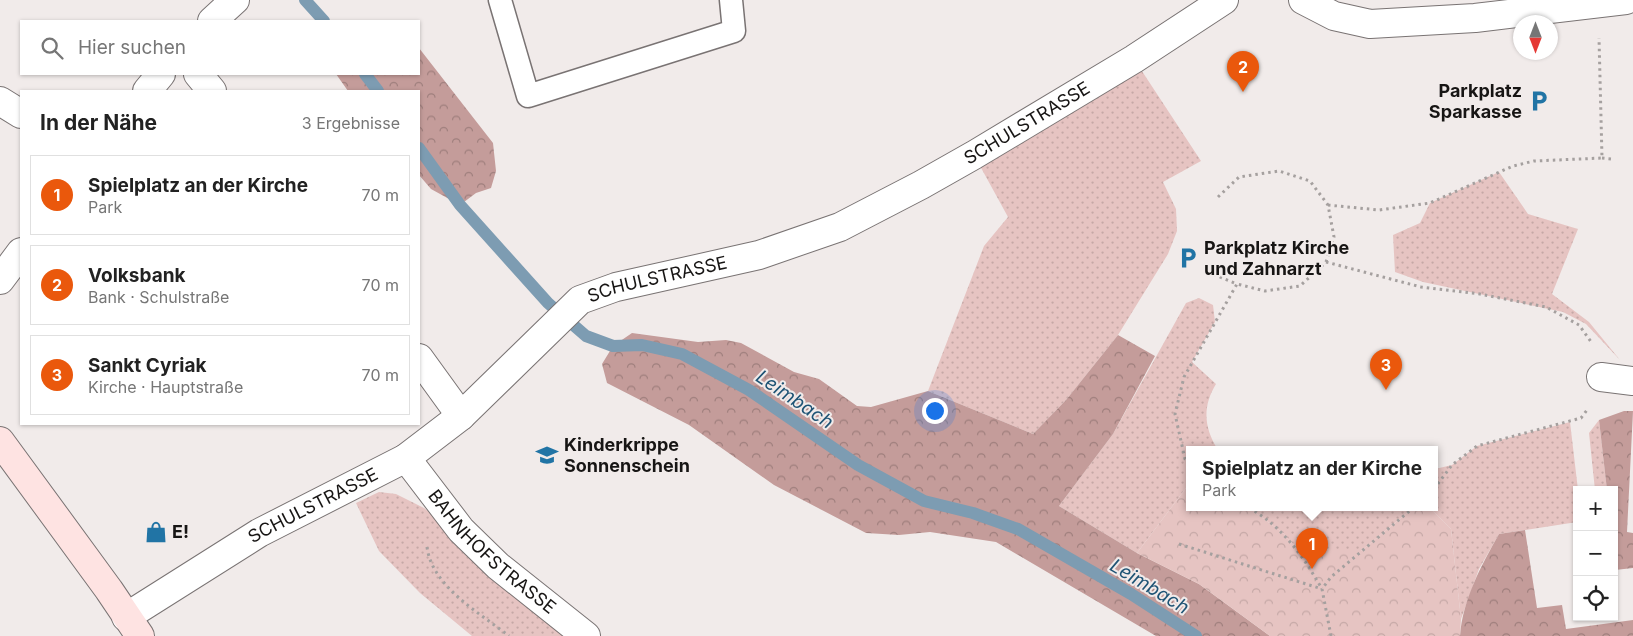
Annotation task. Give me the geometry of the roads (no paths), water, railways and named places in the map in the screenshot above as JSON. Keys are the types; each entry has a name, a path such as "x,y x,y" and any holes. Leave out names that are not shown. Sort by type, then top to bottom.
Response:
{"main road":[{"path":"0,440 133,626"}],"street":[{"name":"SCHULSTRASSE","path":"133,626 259,533 406,458 461,416 580,300 616,287 759,255 840,227 966,159 1134,59 1224,0"},
{"path":"1303,0 1334,16 1370,24 1475,18 1626,0"},
{"path":"213,20 234,1"},
{"path":"148,90 161,75"},
{"path":"199,75 211,90"},
{"path":"0,101 20,113"},
{"path":"0,280 20,253"},
{"path":"420,359 461,416"},
{"path":"1601,376 1633,381"},
{"name":"BAHNHOFSTRASSE","path":"406,458 461,530 498,566 586,636"}],"lane":[{"path":"500,0 528,96 734,30 732,0"}],"waterway":[{"name":"Leimbach","path":"305,0 323,20"},
{"name":"Leimbach","path":"366,75 377,90"},
{"name":"Leimbach","path":"420,149 460,205 548,303 586,336 613,346 642,345 682,354 749,390 858,465 924,501 973,513 1018,529 1131,594 1196,636"}],"place":[{"name":"Volksbank","path":"1243,92"},
{"name":"Parkplatz Sparkasse","path":"1539,101"},
{"name":"Parkplatz Kirche und Zahnarzt","path":"1188,258"},
{"name":"Sankt Cyriak","path":"1386,390"},
{"name":"Kinderkrippe Sonnenschein","path":"547,455"},
{"name":"E!","path":"156,532"},
{"name":"Spielplatz an der Kirche","path":"1312,569"}]}
